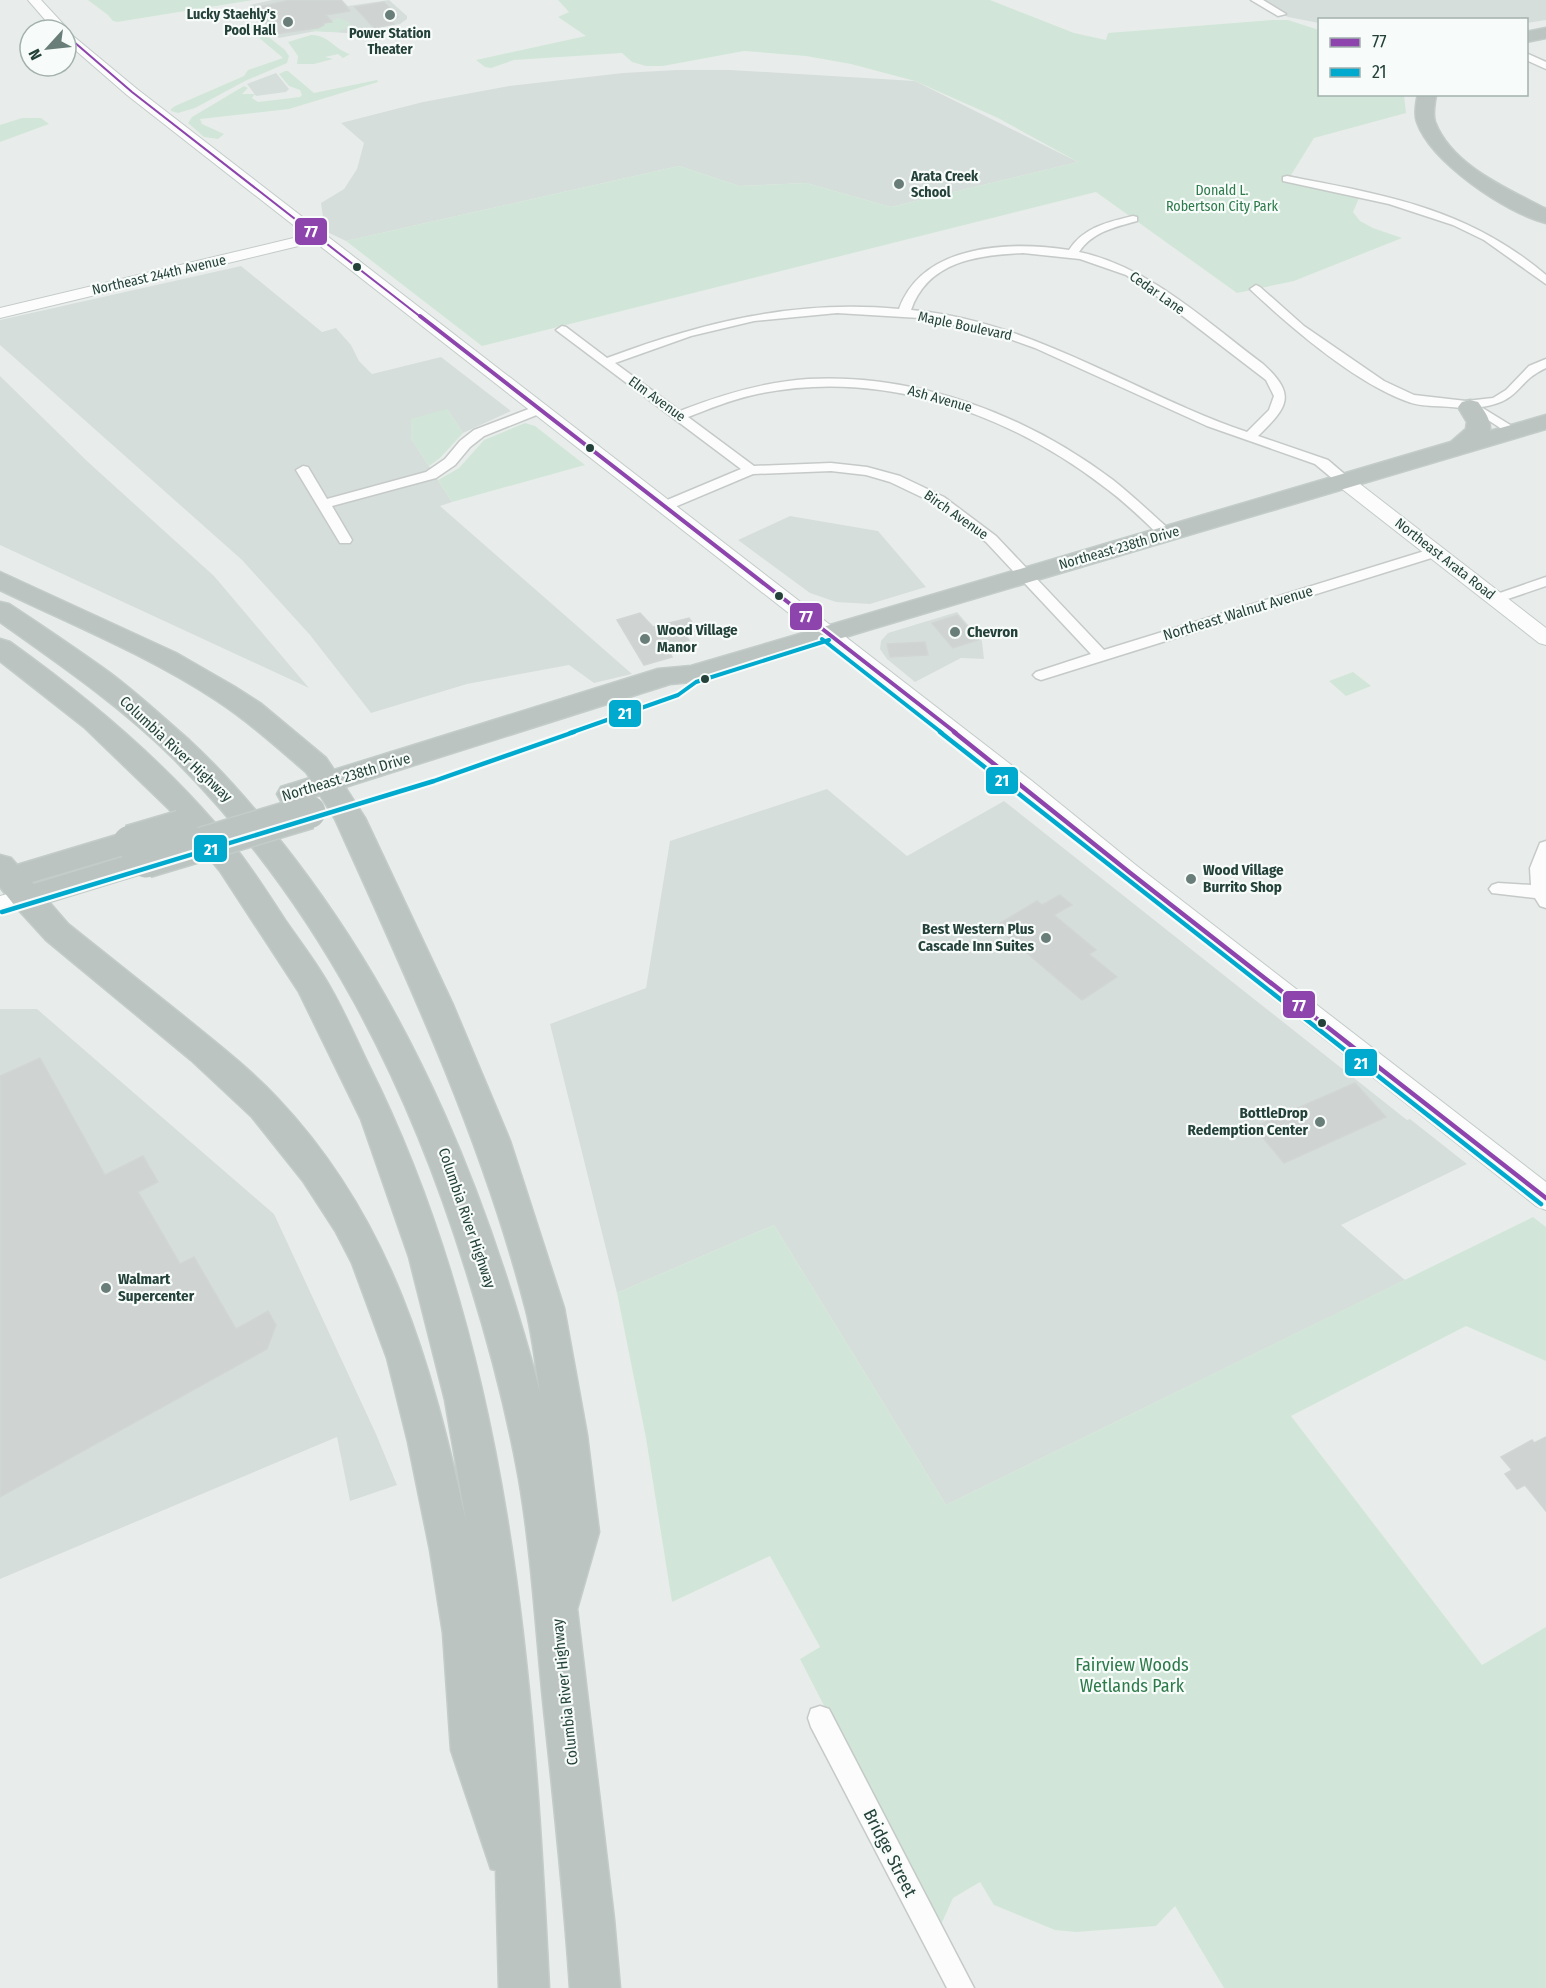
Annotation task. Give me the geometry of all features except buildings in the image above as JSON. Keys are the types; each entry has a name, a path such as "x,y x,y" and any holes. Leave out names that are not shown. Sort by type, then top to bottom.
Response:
{"highway":[{"path":"1528,31 1546,28"},
{"path":"1528,37 1546,33"},
{"path":"1428,96 1425,120 1438,143 1476,178 1546,218"},
{"path":"1460,447 1478,431 1479,422 1468,406"},
{"name":"Northeast 238th Drive","path":"7,885 138,852 426,764 668,675 692,675 1166,534 1338,475 1460,447 1546,422"},
{"path":"0,580 166,659 225,693 250,710 316,765 331,794 350,818 436,1005 488,1131 545,1308 567,1435 578,1533 556,1615"},
{"name":"Columbia River Highway","path":"0,610 61,651 115,692 178,747 231,800 295,879 337,940 372,998 402,1055 440,1139 474,1230 493,1291 520,1394 542,1498 590,1919 595,1988"},
{"path":"0,648 66,697 130,752 187,810 229,860 276,926 318,995 381,1124 435,1278 471,1429 492,1549 515,1778 522,1893 524,1988"},
{"path":"7,885 57,932 203,1051 264,1107 292,1139 316,1172 349,1221 370,1262 406,1358 428,1442 451,1550 465,1633 474,1750 522,1893"}],"street":[{"path":"34,0 50,18"},
{"path":"1256,0 1281,14"},
{"path":"78,46 118,81 665,506 1546,1198"},
{"path":"1528,57 1546,66"},
{"path":"1287,179 1398,202 1456,222 1497,242 1515,254 1546,281"},
{"path":"1073,253 1078,244 1090,233 1132,219"},
{"name":"Northeast 244th Avenue","path":"0,313 318,237"},
{"name":"Cedar Lane","path":"904,313 911,294 923,279 952,262 982,254 1010,250 1073,253 1110,264 1144,282 1269,375 1280,390 1280,405 1249,437"},
{"path":"1256,289 1300,329 1380,384 1411,399 1468,406 1484,412 1514,431"},
{"name":"Maple Boulevard","path":"607,362 712,326 761,316 831,310 904,313 962,322 1039,345 1204,421 1306,458 1338,475"},
{"name":"Elm Avenue","path":"562,330 751,470"},
{"path":"1468,406 1503,398 1524,376 1546,363"},
{"name":"Ash Avenue","path":"680,416 742,393 798,383 848,382 915,391 987,414 1059,450 1114,487 1166,534"},
{"path":"324,504 431,475 450,462 465,444 479,433 539,409"},
{"name":"Birch Avenue","path":"665,506 751,470 831,467 867,471 895,479 939,500 976,526 1101,656"},
{"path":"303,470 345,540"},
{"name":"Northeast Arata Road","path":"1338,475 1546,638"},
{"name":"Northeast Walnut Avenue","path":"1041,675 1436,552"},
{"path":"1496,599 1546,581"},
{"path":"1498,890 1543,897 1537,880 1537,868 1546,847"},
{"name":"Bridge Street","path":"820,1718 961,1988"}],"shaded area":[{"path":"272,0 342,0 348,6 389,0 407,16 407,19 400,24 346,33 316,31 279,38 266,27 274,21 271,17 257,14 250,5"},
{"path":"1257,0 1546,0 1546,20 1528,23 1528,18 1318,18 1318,23 1288,17"},
{"path":"731,70 915,81 1078,162 891,207 806,183 739,186 679,166 346,241 325,231 321,203 344,189 357,169 364,143 341,123 423,102 509,86 623,73"},
{"path":"276,73 289,89 286,92 256,96 247,84"},
{"path":"241,266 322,332 336,328 351,345 359,361 372,374 441,357 511,411 463,433 447,409 411,438 452,502 440,506 632,674 594,683 569,665 467,684 371,713 310,635 242,560 0,345 0,320"},
{"path":"0,376 88,462 214,576 309,688 0,545"},
{"path":"790,516 878,531 926,587 870,604 836,602 810,593 738,540"},
{"name":"Chevron","path":"957,612 982,641 984,659 961,658 915,682 887,659 880,649 881,641 888,633"},
{"path":"827,789 907,856 1004,801 1407,1120 1410,1119 1467,1164 1341,1225 1405,1280 946,1505 774,1225 617,1293 550,1024 646,988 670,841"},
{"path":"0,1009 37,1009 274,1214 376,1434 397,1485 350,1501 337,1437 0,1579"}],"green space":[{"path":"88,0 253,0 117,22"},
{"name":"Donald L. Robertson City Park","path":"558,0 990,0 1074,33 1106,40 1108,33 1288,20 1318,30 1318,96 1404,96 1406,113 1314,138 1288,180 1360,196 1353,212 1360,221 1402,238 1294,281 1237,293 1096,192 482,346 346,241 679,166 739,186 806,183 891,207 1078,162 998,118 915,81 851,64 806,56 744,51 663,66 646,66 632,62 622,53 514,60 491,68 485,67 476,60 586,36 558,17 569,12"},
{"path":"338,18 349,22 351,26 338,32 310,31"},
{"path":"252,24 285,50 289,56 287,63 245,81 195,108 178,113 171,111 175,106 244,76 248,70 283,58 244,25"},
{"path":"311,35 322,37 350,54 343,58 338,54 325,57 333,59 314,64 297,64 298,56 288,42"},
{"path":"288,71 314,93 377,80 378,82 289,109 200,119 202,124 224,134 218,139 204,137 188,123 192,117 244,86 248,88 242,94 255,94 252,98 258,102 300,97 302,95 300,90 289,86 279,74"},
{"path":"22,118 41,118 49,124 0,142 0,125"},
{"path":"447,409 463,433 440,458 429,466 411,438 411,419"},
{"path":"525,423 535,426 585,465 452,502 438,480 459,468 484,440"},
{"path":"1353,672 1371,686 1346,696 1329,681"},
{"name":"Fairview Woods Wetlands Park","path":"1533,1217 1546,1227 1546,1361 1466,1326 1291,1416 1482,1665 1546,1627 1546,1988 1224,1988 1175,1906 1156,1926 1076,1932 1055,1930 994,1905 980,1882 953,1898 939,1929 800,1659 820,1647 770,1556 672,1602 646,1438 617,1293 774,1225 946,1505"}],"transit line":[{"name":"77","path":"78,45 132,92 1024,786 1129,872 1546,1198"},
{"name":"21","path":"822,639 1541,1204"},
{"name":"21","path":"2,912 434,781 678,695 696,682 829,640"}],"place":[{"name":"Power Station Theater","path":"390,15"},
{"name":"Lucky Staehly's Pool Hall","path":"288,22"},
{"name":"Arata Creek School","path":"899,184"},
{"name":"Chevron","path":"955,632"},
{"name":"Wood Village Manor","path":"645,639"},
{"name":"Wood Village Burrito Shop","path":"1191,879"},
{"name":"Best Western Plus Cascade Inn Suites","path":"1046,938"},
{"name":"BottleDrop Redemption Center","path":"1320,1122"},
{"name":"Walmart Supercenter","path":"106,1288"}]}
